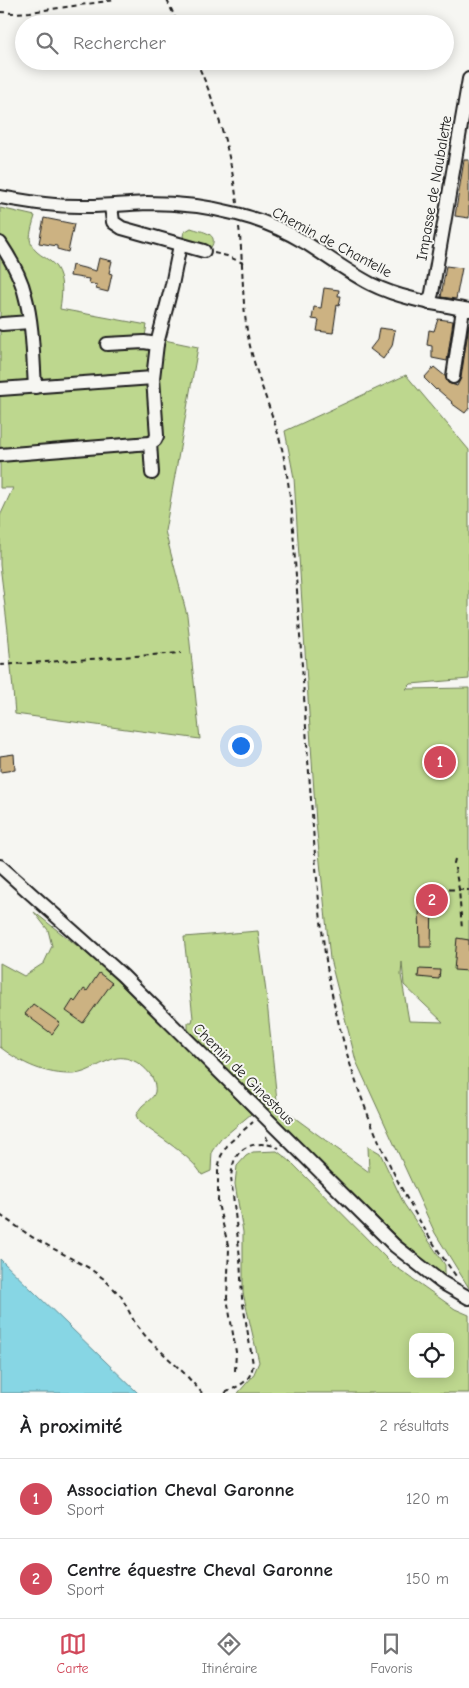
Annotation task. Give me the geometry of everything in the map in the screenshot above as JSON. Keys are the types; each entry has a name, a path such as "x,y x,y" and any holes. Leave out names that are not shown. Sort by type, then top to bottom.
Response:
{"street":[{"name":"Impasse de Naubalette","path":"429,303 469,78"},
{"name":"Chemin de Chantelle","path":"0,197 58,205 110,206 146,203 206,206 238,214 269,225 304,242 347,271 373,285 429,303 466,309"},
{"path":"110,206 113,222 122,228 204,251"},
{"path":"0,243 20,280 25,294 30,322 35,387"},
{"path":"0,455 150,443 155,440 157,436 153,378 157,344 180,245"},
{"path":"453,377 466,309"},
{"path":"2,324 30,322"},
{"path":"107,344 144,342 157,344"},
{"path":"0,390 153,378"},
{"path":"150,443 152,473"},
{"name":"Chemin de Ginestous","path":"0,866 122,976 394,1246 441,1282 469,1298"}],"path":[{"path":"0,12 30,12 115,0"},
{"path":"167,0 174,15"},
{"path":"200,70 212,100 223,136 232,174 237,208"},
{"path":"238,220 246,325 250,347 279,438 287,476 292,523 314,841 324,947 332,992 354,1072 376,1133 432,1242 459,1280"},
{"path":"204,251 226,256 242,263"},
{"path":"0,665 181,653"},
{"path":"455,859 462,930"},
{"path":"431,888 469,890"},
{"path":"235,1370 236,1352 226,1298 229,1249 218,1204 218,1169 221,1156 228,1144 255,1121"},
{"path":"225,1393 248,1379 252,1372 253,1364 242,1298 240,1258 231,1177 233,1165 237,1154 246,1147 258,1144 271,1144 280,1148"},
{"path":"0,1215 32,1237 90,1268 104,1279 121,1296 135,1323 147,1338 202,1393"}],"green space":[{"path":"0,208 35,216 30,236 31,244 37,252 53,263 59,272 62,287 60,309 147,325 145,336 198,347 165,531 187,615 200,739 15,714 0,565 0,516 13,488 0,488"},
{"path":"191,228 212,236 213,244 210,249 185,241 184,232"},
{"path":"406,375 469,450 469,679 411,684 406,689 469,688 469,1288 435,1233 356,1061 330,959 316,823 294,478 285,431","holes":["402,962 404,985 443,1022 409,1021 401,975"]},
{"path":"34,912 94,959 193,1054 251,1114 221,1139 212,1151 211,1171 202,1175 182,1153 139,1122 136,1115 142,1106 153,1096 155,1085 149,1072 137,1062 130,1059 117,1058 80,1073 54,1073 17,1059 0,1047 0,963 24,976 44,963 52,946 48,930"},
{"path":"258,931 277,1101 284,1110 369,1172 368,1146 380,1153 404,1204 445,1265 445,1274 437,1271 399,1239 188,1032 188,1022 192,1022 193,1018 184,937"},
{"path":"277,1151 290,1161 392,1264 455,1309 469,1315 469,1393 238,1393 253,1376 259,1362 243,1293 243,1232 235,1184 237,1166 246,1156 253,1152"}],"water":[{"path":"0,1259 138,1393 0,1393"}],"building":[{"path":"464,160 469,160 469,218 455,216"},
{"path":"44,218 74,224 68,252 57,249 57,246 39,243"},
{"path":"99,258 112,261 109,273 112,274 108,292 96,289 97,285 88,283 89,279 70,276 72,265 96,271"},
{"path":"446,266 462,268 456,299 441,297"},
{"path":"324,288 339,290 338,296 341,296 339,306 337,305 333,333 317,331 319,320 312,319 314,307 321,308"},
{"path":"438,319 453,321 447,361 432,358 432,346 427,345 429,330 434,331"},
{"path":"469,324 469,408 465,413 424,378 434,367 445,376 448,383 457,386 461,378"},
{"path":"379,328 395,330 392,346 383,359 370,349 377,340"},
{"path":"14,754 15,770 0,772 0,756"},
{"path":"421,899 432,899 431,947 420,947 419,908 421,908"},
{"path":"457,938 469,940 469,971 454,970"},
{"path":"419,969 440,970 439,979 418,977"},
{"path":"99,973 112,983 83,1023 66,1011 73,1000 75,1002 84,989 87,991"},
{"path":"33,1004 60,1023 52,1034 25,1014"}],"place":[{"name":"Association Cheval Garonne","path":"440,762"},
{"name":"Centre équestre Cheval Garonne","path":"432,900"}]}
